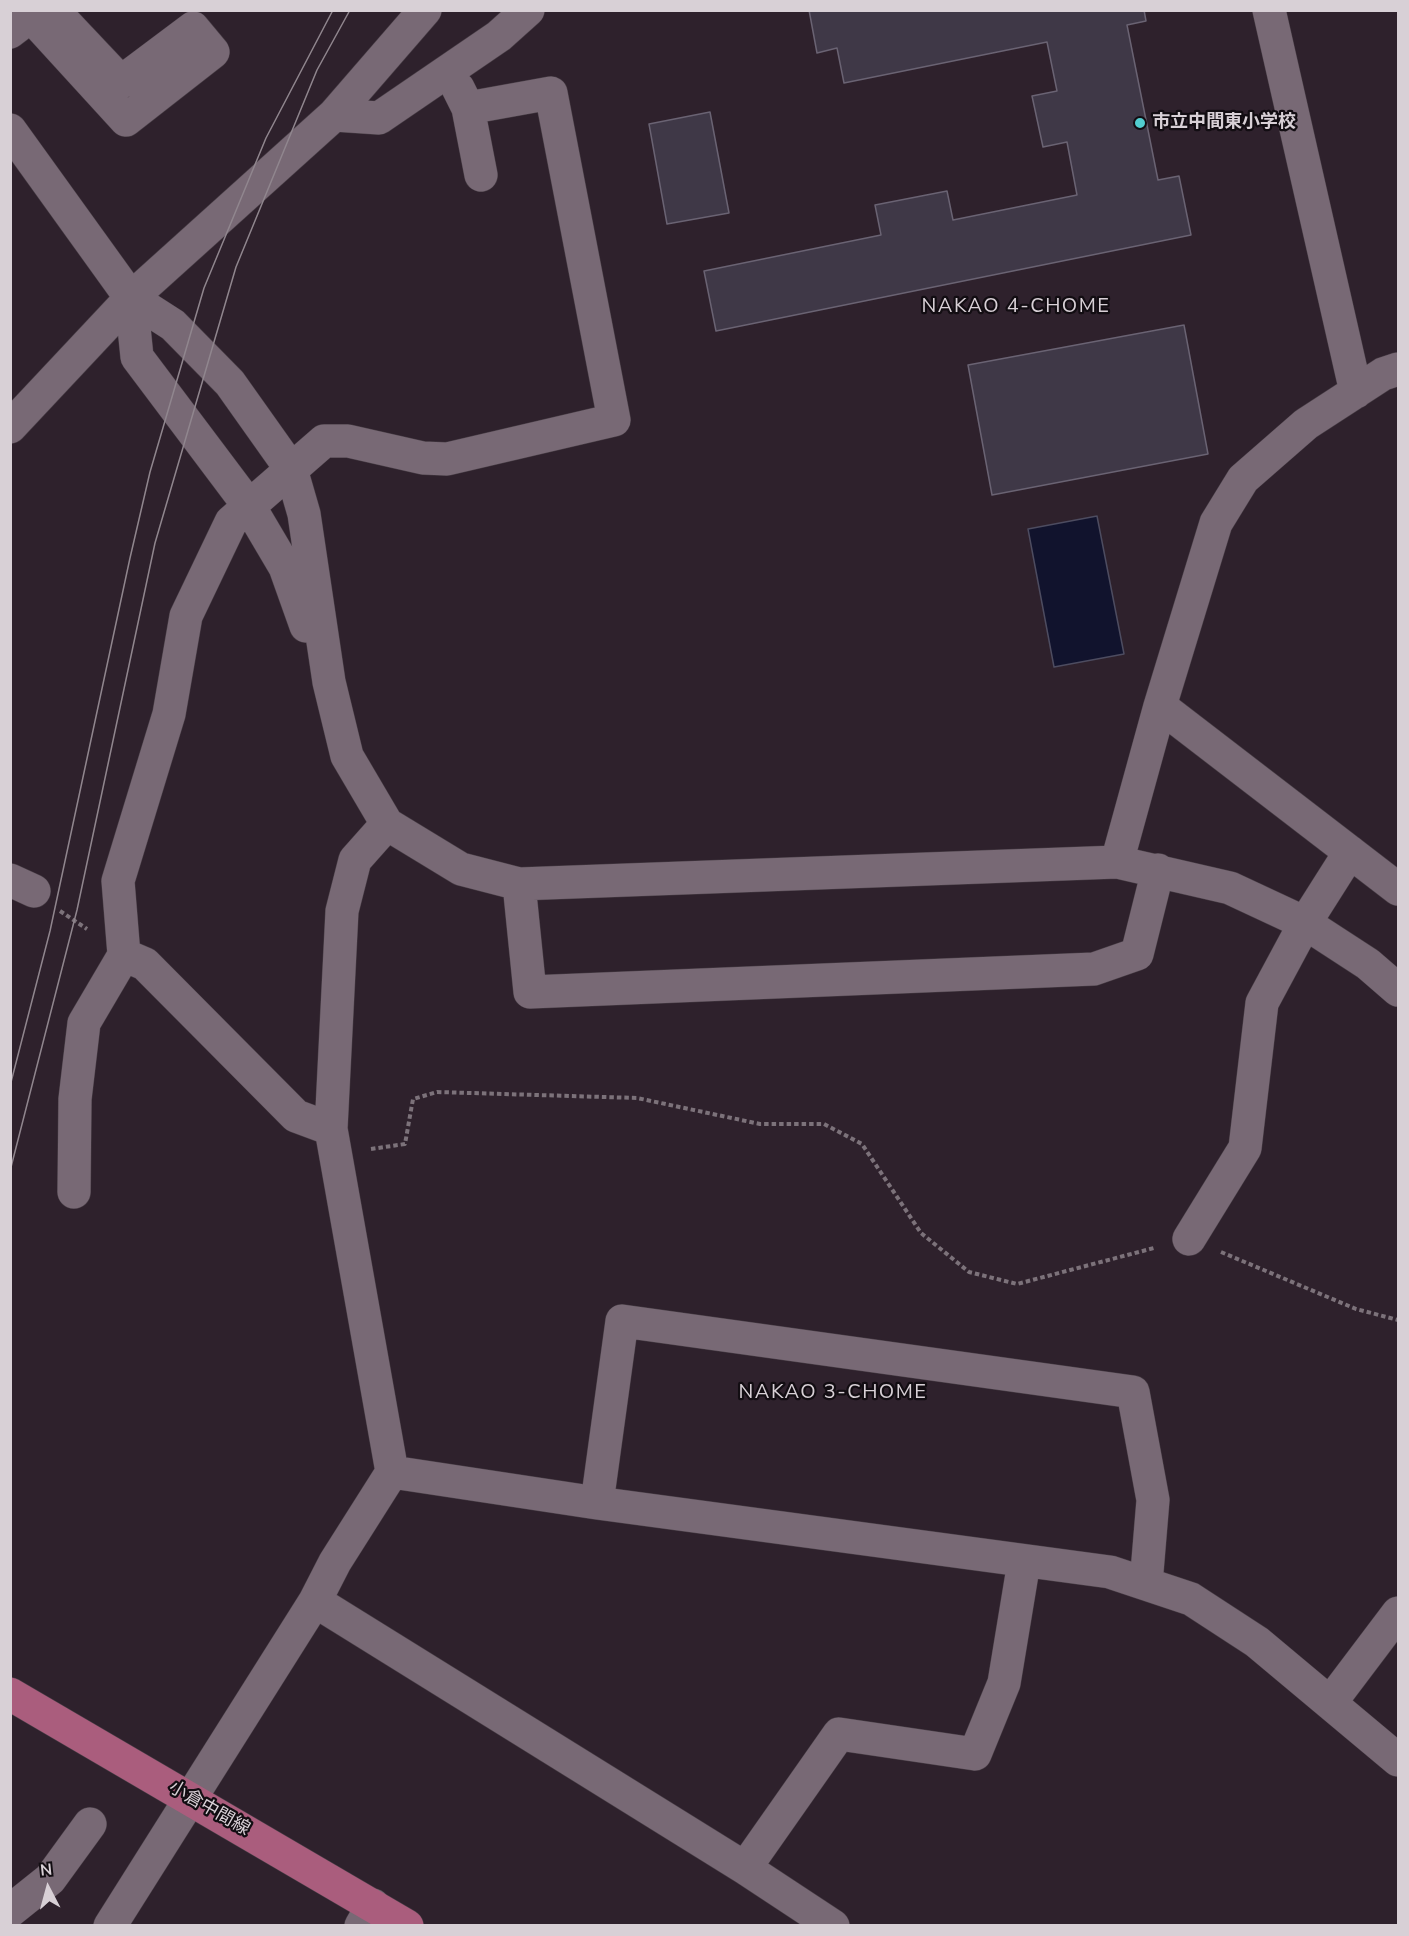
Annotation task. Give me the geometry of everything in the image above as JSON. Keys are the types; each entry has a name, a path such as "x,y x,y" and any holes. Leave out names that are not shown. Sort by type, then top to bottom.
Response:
{"main road":[{"name":"小倉中間線","path":"10,1694 189,1797 367,1915 407,1926"}],"street":[{"path":"10,32 32,16 126,120 213,52 193,28 121,82 53,10"},
{"path":"10,428 131,298 334,116 425,10"},
{"path":"334,116 379,118 499,36 528,10"},
{"path":"1269,10 1356,392"},
{"path":"448,71 468,108 481,176"},
{"path":"74,1192 75,1099 84,1023 124,955 118,880 169,714 186,616 231,522 324,441 348,441 423,458 447,459 614,420 551,93 468,108"},
{"path":"13,138 131,298 173,325 230,383 291,469 304,514 329,682 347,756 387,824 461,869 519,885 1117,862 1230,888 1305,923 1368,964 1398,990"},
{"path":"131,298 137,357 249,506 285,567 329,682"},
{"path":"1117,862 1160,706 1216,524 1243,479 1306,424 1383,374 1398,369"},
{"path":"1160,706 1398,889"},
{"path":"110,1926 189,1797 315,1601 335,1562 392,1472 331,1129 342,911 355,860 387,824"},
{"path":"1189,1239 1245,1148 1262,1003 1305,923 1350,852"},
{"path":"519,885 530,992 1094,969 1137,954 1158,870"},
{"path":"124,955 145,964 296,1116 331,1129"},
{"path":"597,1503 622,1321 1133,1392 1153,1500 1146,1584"},
{"path":"392,1472 597,1503 1110,1572 1191,1599 1257,1642 1398,1760"},
{"path":"745,1868 839,1734 975,1754 1004,1683 1024,1562"},
{"path":"315,1601 745,1868 833,1926"},
{"path":"1330,1703 1398,1613"},
{"path":"10,1911 50,1879 90,1824"},
{"path":"10,1919 24,1926"}],"path":[{"path":"22,885 124,955"},
{"path":"331,1129 355,1152 405,1144 413,1099 437,1092 637,1098 760,1124 824,1124 862,1144 921,1233 969,1272 1017,1284 1189,1239 1356,1309 1398,1320"}],"water":[{"path":"1097,516 1124,654 1054,667 1028,529"}],"building":[{"path":"809,10 1144,10 1146,21 1127,25 1158,180 1179,176 1191,235 716,331 704,271 881,235 875,205 947,191 953,220 1077,195 1067,142 1043,147 1032,96 1057,91 1047,42 844,83 837,48 817,53"},
{"path":"710,112 729,213 667,224 649,124"},
{"path":"1184,325 1208,454 992,495 968,365"}],"tram line":[{"path":"10,1086 50,931 150,472 204,288 266,138 333,10"},
{"path":"10,1171 77,910 155,543 236,267 317,70 350,10"}],"place":[{"name":"市立中間東小学校","path":"1140,123"}],"district":[{"name":"NAKAO 4-CHOME","path":"1016,307"},
{"name":"NAKAO 3-CHOME","path":"833,1393"}]}
